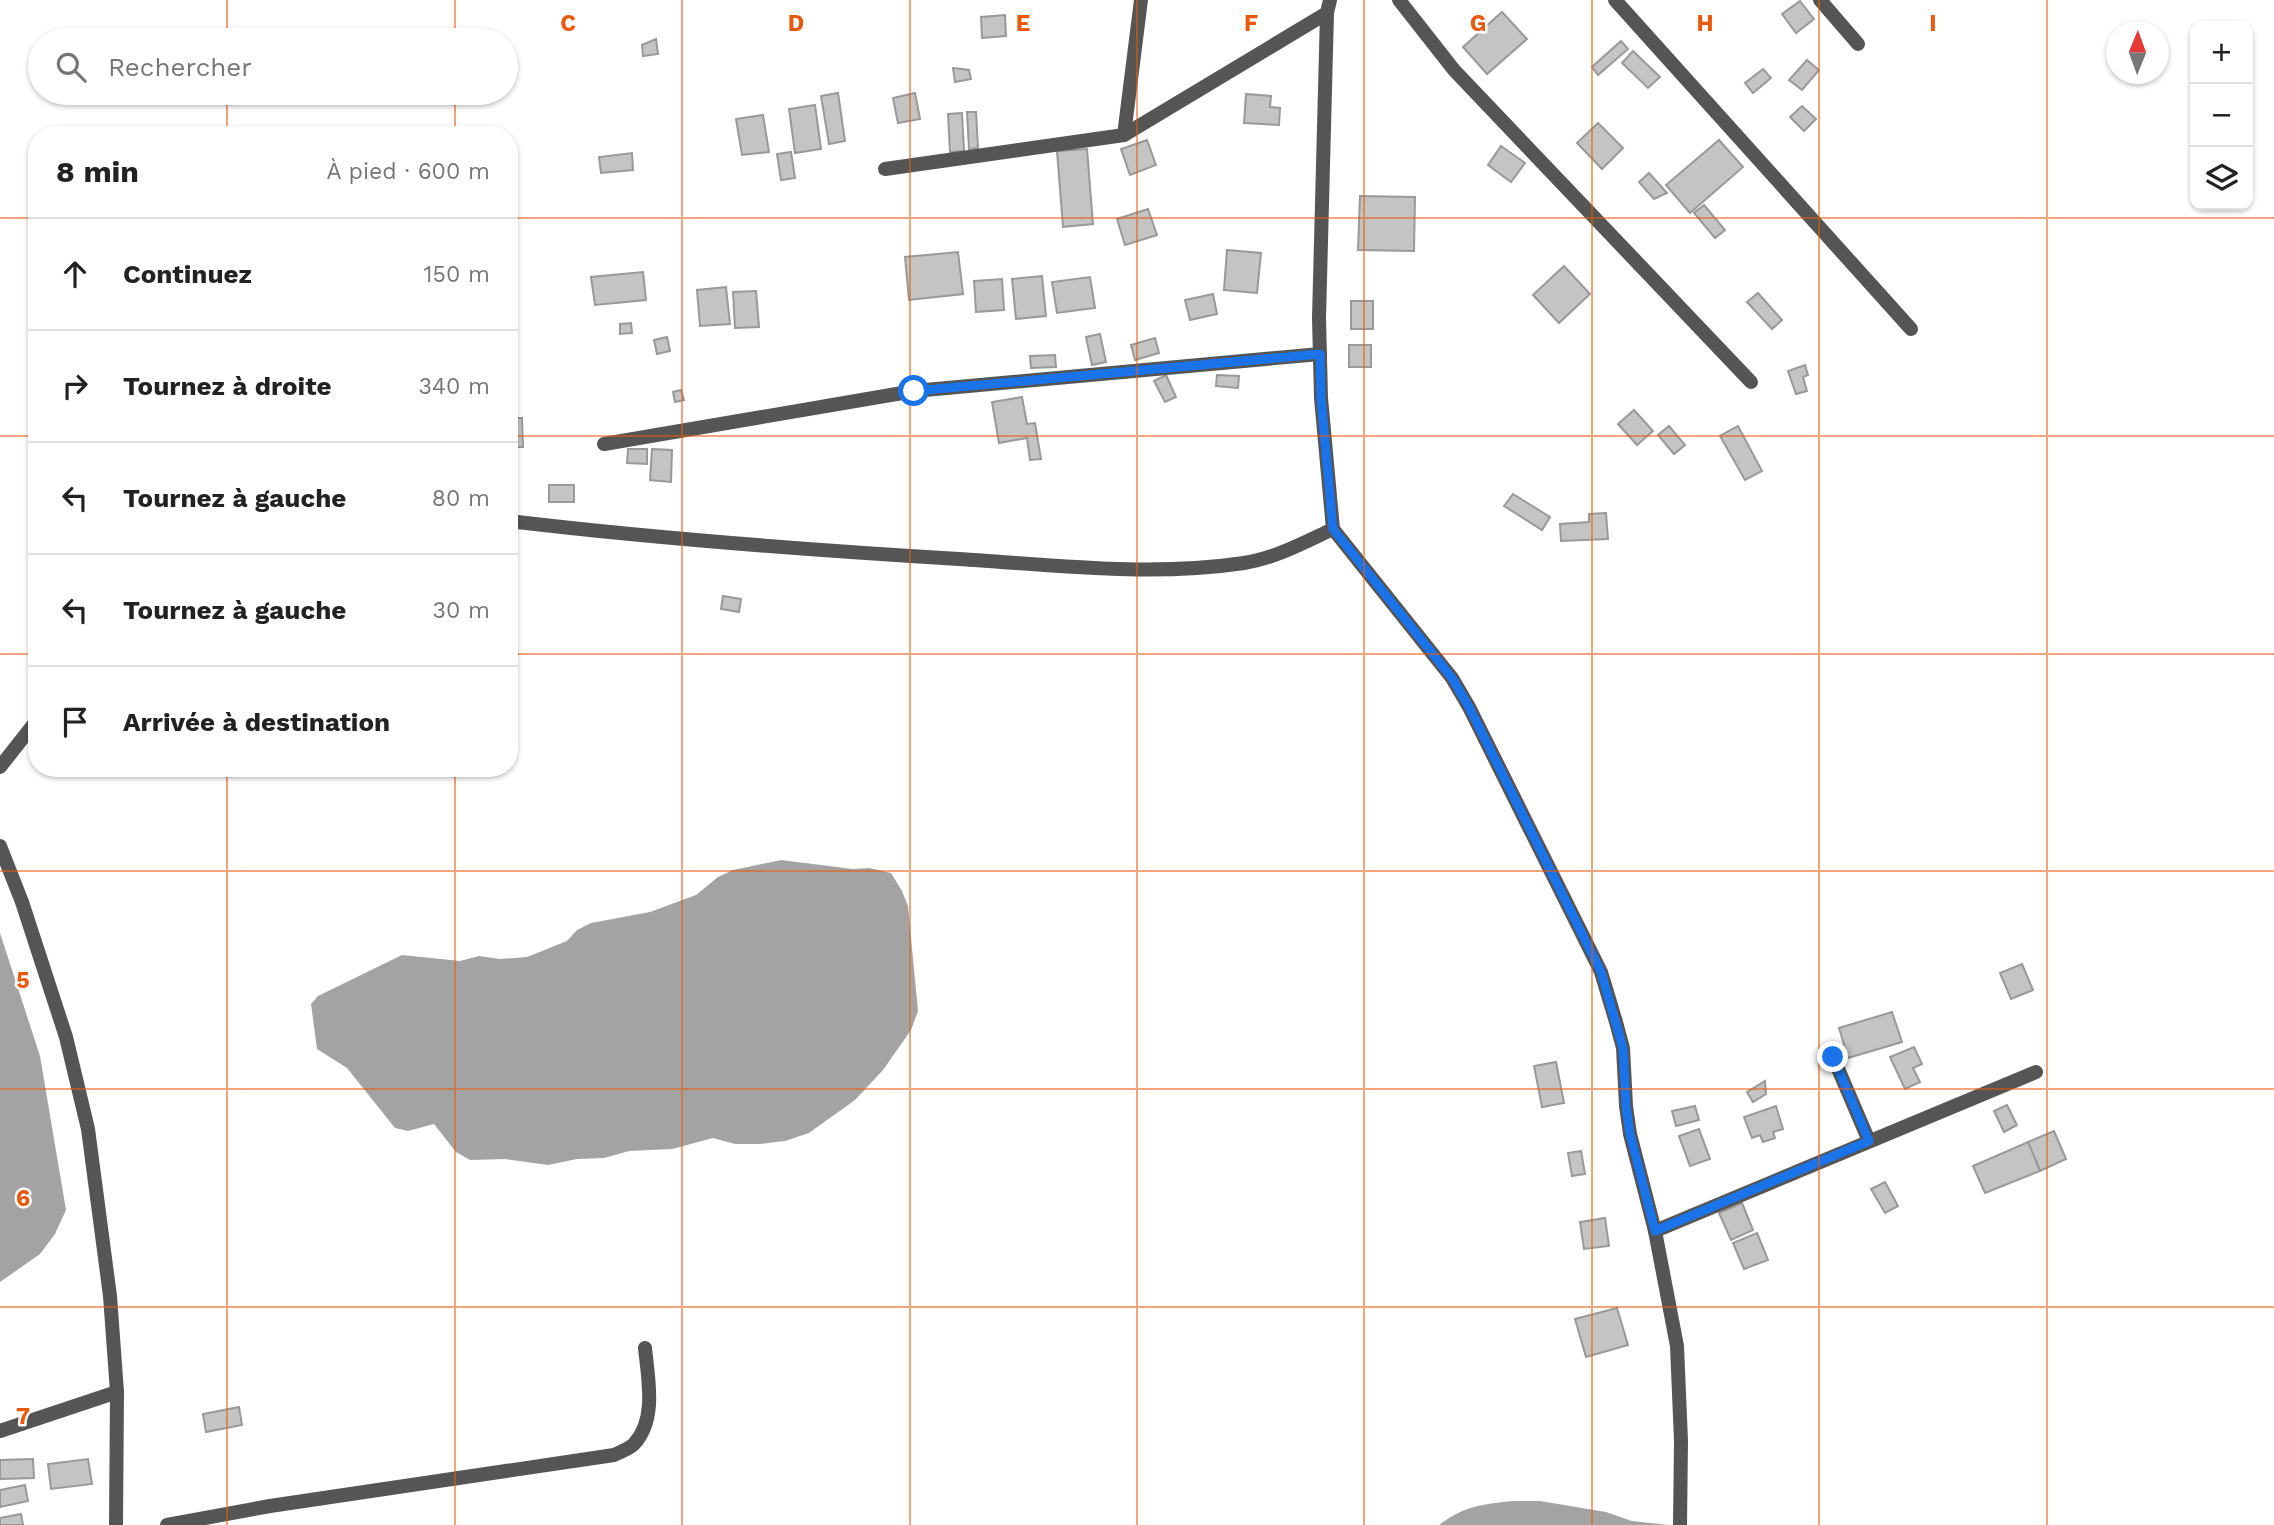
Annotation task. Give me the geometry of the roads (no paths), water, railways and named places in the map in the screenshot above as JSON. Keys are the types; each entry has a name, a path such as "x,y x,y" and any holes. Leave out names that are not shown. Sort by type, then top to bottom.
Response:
{"street":[{"path":"1124,135 1141,0"},
{"path":"1399,0 1454,70 1751,382"},
{"path":"1615,0 1911,329"},
{"path":"1820,0 1858,44"},
{"path":"885,169 1124,135 1328,6"},
{"path":"1328,6 1320,354 1321,398 1333,529 1452,678 1601,972 1623,1048 1630,1134 1655,1231 1677,1346 1681,1441 1680,1525"},
{"path":"604,444 914,391 1320,354"},
{"path":"518,522 655,537 1123,570 1181,569 1247,562 1288,551 1333,529"},
{"path":"0,767 28,731"},
{"path":"0,846 22,902 66,1037 88,1129 110,1296 117,1392 116,1525"},
{"path":"1833,1057 1869,1141"},
{"path":"1655,1231 2036,1072"},
{"path":"167,1525 270,1506 614,1455 633,1445 644,1428 649,1392 645,1348"},
{"path":"0,1431 117,1392"}]}
